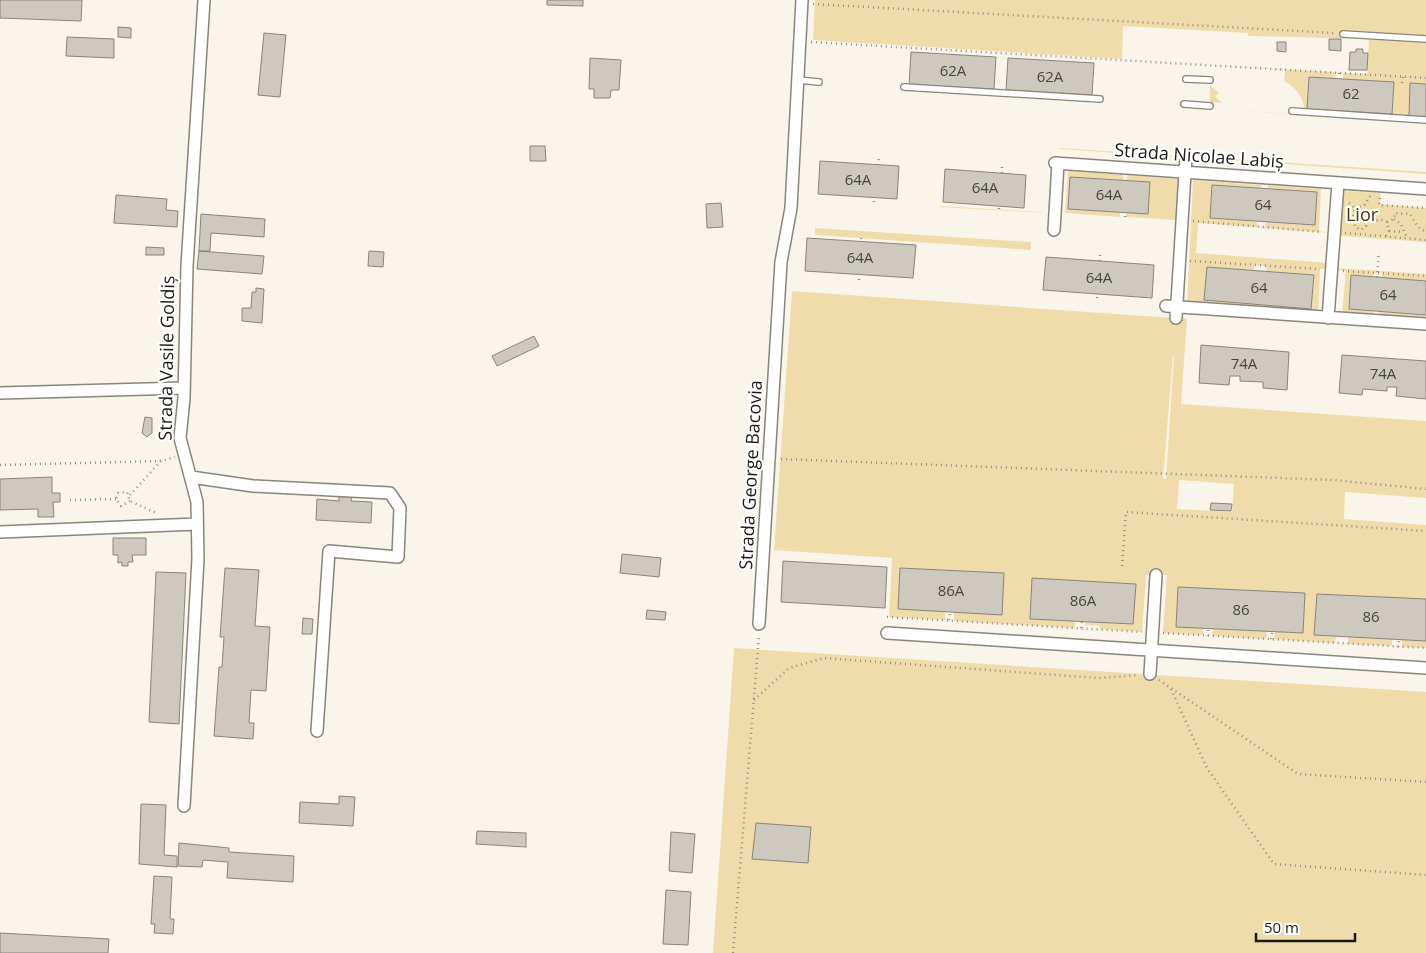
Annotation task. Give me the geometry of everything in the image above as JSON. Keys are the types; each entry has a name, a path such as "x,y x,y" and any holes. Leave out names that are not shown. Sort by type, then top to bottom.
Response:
{"street":[{"name":"Strada Vasile Goldiș","path":"184,806 198,559 197,502 180,438 184,388 187,266 204,0"},
{"name":"Strada George Bacovia","path":"759,624 781,262 791,208 802,2"},
{"path":"1186,156 1173,310 1426,324"},
{"name":"Strada Nicolae Labiș","path":"1054,230 1056,163 1426,189"},
{"path":"1328,318 1338,183"},
{"path":"0,394 184,388"},
{"path":"191,477 253,486 390,493 400,508 398,557 329,551 317,731"},
{"path":"0,532 197,524"},
{"path":"1150,674 1156,575"},
{"path":"887,633 1426,668"}],"lane":[{"path":"1343,34 1426,40"},
{"path":"1186,79 1210,80"},
{"path":"798,80 819,82"},
{"path":"904,87 1100,99"},
{"path":"1184,104 1210,106"},
{"path":"1292,111 1426,120"}],"path":[{"path":"802,2 1343,34"},
{"path":"800,41 1426,78"},
{"path":"932,53 933,49"},
{"path":"1073,57 1073,62"},
{"path":"1339,73 1339,79"},
{"path":"1402,83 1403,77"},
{"path":"878,165 879,157"},
{"path":"1002,166 1002,173"},
{"path":"1355,208 1364,206 1371,193"},
{"path":"1380,193 1379,205 1426,208"},
{"path":"1342,202 1351,203 1355,208"},
{"path":"1355,208 1353,216 1355,226 1361,230 1366,226 1367,220 1383,220 1388,222 1394,219"},
{"path":"1124,217 1125,212"},
{"path":"1394,219 1395,213 1410,214 1418,227 1426,232"},
{"path":"1394,219 1400,224 1402,232 1407,238"},
{"path":"1192,221 1426,240"},
{"path":"1262,222 1262,227"},
{"path":"1386,236 1389,231 1388,222"},
{"path":"1389,231 1402,232"},
{"path":"1377,277 1379,252"},
{"path":"1100,255 1100,261"},
{"path":"1190,261 1426,276"},
{"path":"1261,266 1261,271"},
{"path":"858,280 859,274"},
{"path":"0,465 161,460 184,456"},
{"path":"769,458 1323,480 1426,489"},
{"path":"130,501 130,495 161,460"},
{"path":"116,499 118,493 123,491 130,495"},
{"path":"70,500 116,499"},
{"path":"116,499 121,506 130,501"},
{"path":"130,501 173,521 176,525"},
{"path":"1122,566 1126,512 1426,531"},
{"path":"949,620 950,612"},
{"path":"1081,628 1082,622"},
{"path":"733,953 759,624"},
{"path":"1208,629 1208,636"},
{"path":"1271,639 1272,632"},
{"path":"1342,637 1342,643"},
{"path":"1398,640 1398,647"},
{"path":"754,700 789,668 824,658 1098,678 1150,674 1298,774 1426,782"},
{"path":"1170,687 1207,768 1274,864 1426,875"}],"green space":[{"path":"815,0 1426,0 1426,84 1410,83 1409,115 1426,117 1426,120 1305,112 1299,94 1284,81 1285,70 1211,65 1367,74 1369,39 1248,36 1248,33 1123,26 1122,59 813,40","holes":["1336,73 1343,73 1343,79 1394,82 1392,114 1308,109 1309,78 1335,79"]},
{"path":"1210,85 1219,93 1215,96 1222,103 1210,102"},
{"path":"1209,109 1426,122 1426,123"},
{"path":"1060,149 1176,156 1176,157"},
{"path":"1201,158 1426,172 1426,174"},
{"path":"1068,171 1123,175 1123,180 1070,177 1068,209 1120,212 1120,217 1065,213"},
{"path":"1128,175 1178,179 1176,220 1126,217 1126,213 1150,182 1127,180"},
{"path":"1193,180 1261,185 1261,188 1212,185 1210,218 1257,222 1257,226 1265,227 1266,222 1314,225 1317,193 1268,189 1268,185 1321,189 1319,231 1330,233 1198,223 1196,253 1328,263 1327,269 1320,269 1318,313 1263,309 1264,305 1311,308 1314,275 1267,271 1266,266 1255,265 1254,270 1207,267 1205,300 1255,304 1254,308 1187,304"},
{"name":"Lior","path":"1343,191 1380,193 1380,204 1426,208 1426,242 1340,236"},
{"path":"940,207 1039,212 1045,213"},
{"path":"815,228 1031,242 1031,250 815,235"},
{"path":"1337,268 1426,274 1426,281 1382,278 1382,273 1373,273 1373,277 1351,275 1349,309 1373,311 1372,317 1342,315 1346,271 1337,270"},
{"path":"792,291 1187,319 1181,404 1426,421 1426,498 1345,492 1344,519 1426,525 1426,599 1317,594 1314,635 1336,637 1335,643 1274,639 1275,632 1303,633 1305,593 1178,587 1176,627 1203,628 1203,635 1163,633 1167,575 1146,575 1142,632 1100,629 1099,626 1085,625 1085,622 1133,624 1135,584 1032,578 1030,618 1075,621 1075,628 954,621 954,612 1003,573 900,568 898,609 945,611 945,620 889,617 892,558 774,550","holes":["1173,355 1166,479 1163,479","1179,480 1234,484 1232,512 1177,509"]},
{"path":"1379,311 1426,315 1426,320 1379,317"},
{"path":"1213,629 1267,631 1266,639 1212,636"},
{"path":"1348,637 1392,639 1392,646 1348,644"},
{"path":"1402,640 1426,641 1426,648 1402,647"},
{"path":"734,648 1426,692 1426,953 713,953"}],"building":[{"path":"0,0 82,0 81,21 0,18"},
{"path":"547,0 583,0 583,6 547,5"},
{"path":"118,27 131,28 131,38 118,37"},
{"path":"264,33 286,35 280,97 258,95"},
{"path":"67,37 114,39 114,58 66,56"},
{"path":"1329,39 1341,39 1341,51 1329,50"},
{"path":"1277,42 1286,42 1286,52 1277,51"},
{"path":"1356,49 1363,49 1363,53 1368,53 1367,70 1349,70 1350,52 1356,52"},
{"path":"911,52 996,57 994,89 909,85"},
{"path":"590,58 621,60 619,90 611,90 610,98 594,98 594,89 589,89"},
{"path":"1008,58 1094,63 1092,95 1006,90"},
{"path":"1309,77 1394,82 1392,114 1307,109"},
{"path":"1410,83 1426,84 1426,117 1409,116"},
{"path":"530,146 545,146 546,161 530,161"},
{"path":"820,161 899,166 897,199 818,194"},
{"path":"945,169 1026,175 1024,208 943,202"},
{"path":"1070,177 1150,182 1148,214 1068,209"},
{"path":"1212,185 1317,192 1315,225 1210,218"},
{"path":"116,195 167,199 166,210 178,211 177,227 114,223"},
{"path":"721,203 723,227 707,228 706,204"},
{"path":"201,214 265,219 264,237 211,233 210,251 199,251"},
{"path":"807,238 916,245 913,278 805,271"},
{"path":"146,247 164,248 164,255 146,255"},
{"path":"199,251 264,256 262,274 197,269"},
{"path":"369,251 384,252 383,267 368,266"},
{"path":"1046,257 1154,265 1152,298 1043,290"},
{"path":"1207,267 1314,275 1311,309 1204,300"},
{"path":"1351,275 1426,281 1426,315 1349,309"},
{"path":"256,288 264,289 262,323 242,321 242,308 251,308 252,292 256,292"},
{"path":"534,336 539,346 497,366 492,356"},
{"path":"1201,345 1289,352 1287,390 1263,388 1263,382 1240,381 1240,376 1230,376 1229,385 1199,383"},
{"path":"1342,355 1426,361 1426,399 1396,396 1397,387 1387,387 1387,391 1363,389 1362,395 1339,393"},
{"path":"145,417 152,418 152,433 147,437 142,433"},
{"path":"52,477 52,493 60,493 60,502 53,502 54,517 38,517 38,509 0,510 0,479"},
{"path":"339,493 352,494 351,501 372,502 371,523 316,520 317,499 339,501"},
{"path":"1211,503 1232,504 1231,511 1210,510"},
{"path":"113,538 146,538 146,555 132,555 133,562 128,562 128,566 122,566 122,562 118,563 118,555 113,555"},
{"path":"622,554 661,558 659,577 620,573"},
{"path":"783,561 887,567 885,608 781,602"},
{"path":"225,568 259,570 255,626 270,627 266,691 251,690 249,723 254,723 253,739 214,736 219,667 222,667 224,637 220,637"},
{"path":"900,568 1004,573 1002,615 898,609"},
{"path":"156,572 186,573 179,724 149,722"},
{"path":"1032,578 1136,584 1133,624 1030,619"},
{"path":"1178,587 1305,593 1303,633 1176,627"},
{"path":"1317,594 1426,599 1426,641 1314,635"},
{"path":"647,610 666,612 665,620 646,619"},
{"path":"303,618 313,619 312,634 302,634"},
{"path":"339,796 355,797 353,826 299,823 300,802 339,804"},
{"path":"141,804 166,805 164,855 177,856 177,867 139,864"},
{"path":"756,823 811,827 808,863 752,859"},
{"path":"477,831 526,833 526,847 476,844"},
{"path":"671,832 695,834 692,873 669,871"},
{"path":"179,843 229,848 229,852 294,856 293,882 227,878 228,862 203,860 202,867 178,866"},
{"path":"154,876 172,877 170,919 174,919 173,934 154,933 155,924 151,924"},
{"path":"666,890 691,892 688,945 663,944"},
{"path":"0,933 109,939 108,953 0,953"}]}
